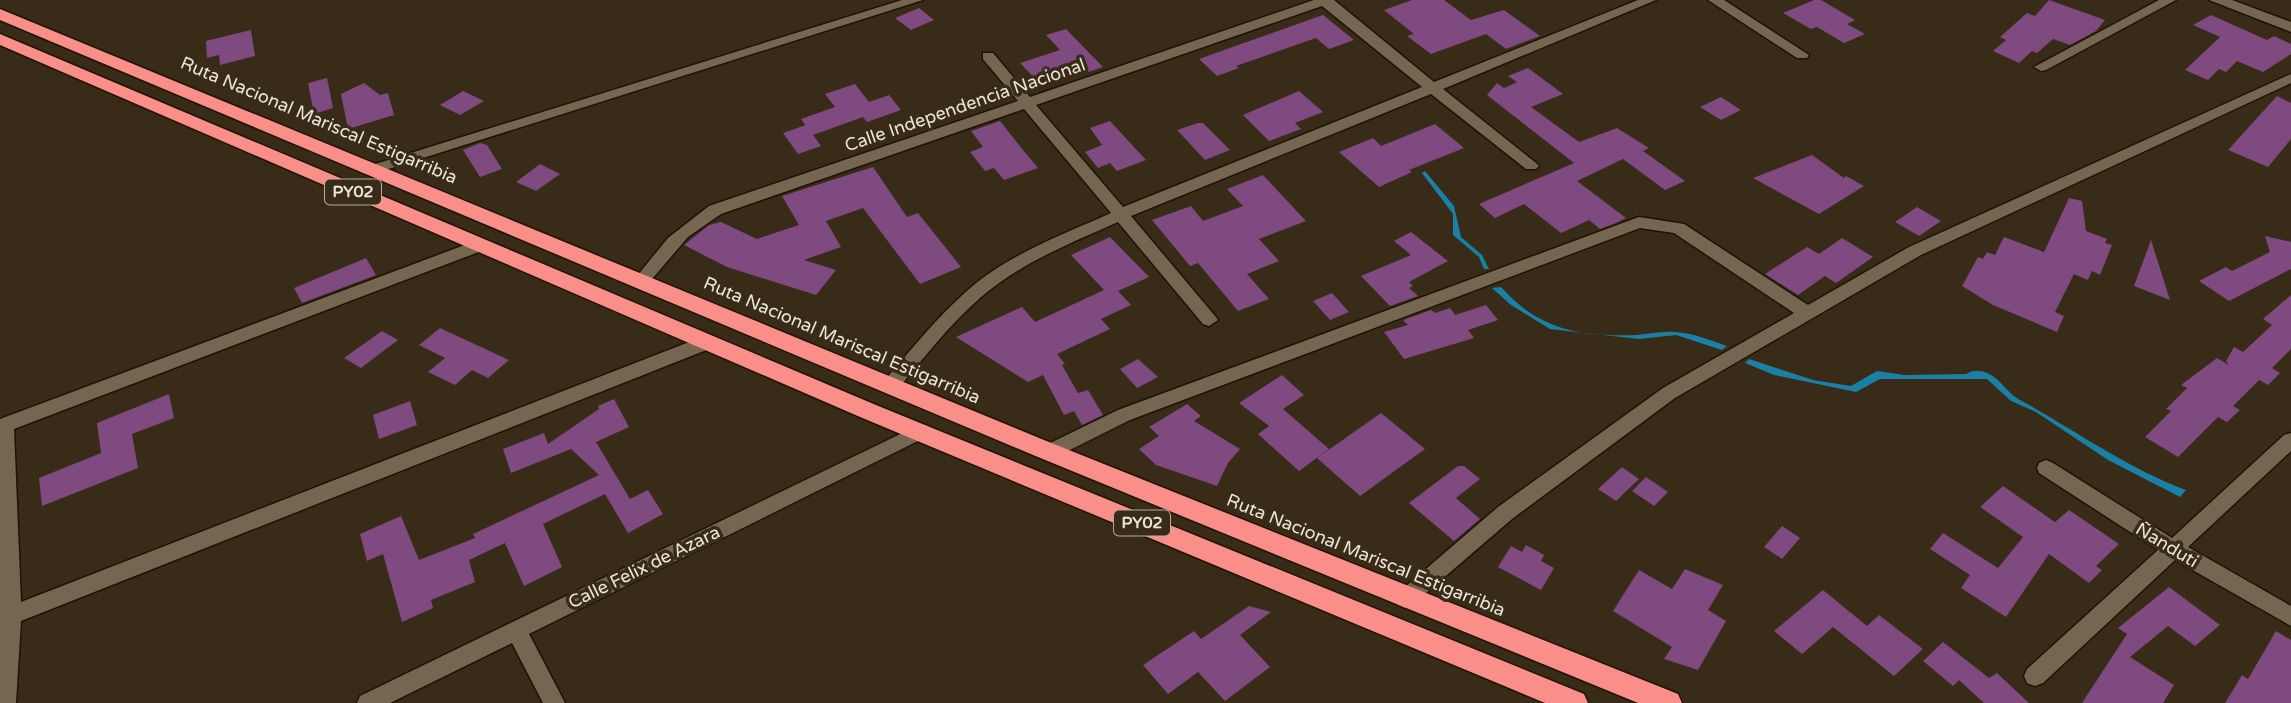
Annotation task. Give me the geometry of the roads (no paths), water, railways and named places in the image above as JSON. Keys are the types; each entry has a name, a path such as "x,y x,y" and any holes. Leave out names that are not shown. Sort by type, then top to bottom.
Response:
{"highway":[{"name":"Ruta Nacional Mariscal Estigarribia","path":"0,14 1405,599 1669,703"},
{"name":"PY02","path":"0,39 478,246 1575,703"}],"street":[{"path":"374,169 916,0"},
{"path":"1324,0 1531,166"},
{"name":"Calle Independencia Nacional","path":"640,282 671,241 691,223 715,210 1029,104 1324,0"},
{"path":"890,386 948,318 976,292 1034,254 1122,215 1434,90 1649,0"},
{"path":"1715,0 1802,55"},
{"path":"2041,67 2169,0"},
{"path":"2217,0 2291,27"},
{"path":"988,55 1209,320"},
{"path":"1405,599 1505,513 1669,393 1915,251 2291,78"},
{"path":"1049,452 1124,415 1639,222 1678,228 1807,313"},
{"path":"5,703 3,426 478,246"},
{"path":"6,618 708,342"},
{"name":"Calle Felix de Azara","path":"368,703 921,431"},
{"path":"2035,676 2291,440"},
{"name":"Ñanduti","path":"2046,468 2173,549 2291,617"},
{"path":"516,630 554,703"}],"water":[{"path":"1425,171 1454,206 1461,237 1482,255 1489,269 1484,269 1479,257 1453,235 1453,214 1422,173"},
{"path":"1501,287 1530,313 1546,322 1594,334 1550,329 1511,305 1492,288"},
{"path":"1675,332 1695,335 1727,346 1722,350 1676,335 1639,339 1598,334"},
{"path":"1749,359 1813,380 1851,386 1877,371 1905,375 1984,372 2015,397 2102,448 2143,471 2186,490 2180,497 2108,460 2036,412 2011,401 1987,379 1880,379 1856,392 1774,375 1745,363"}]}
